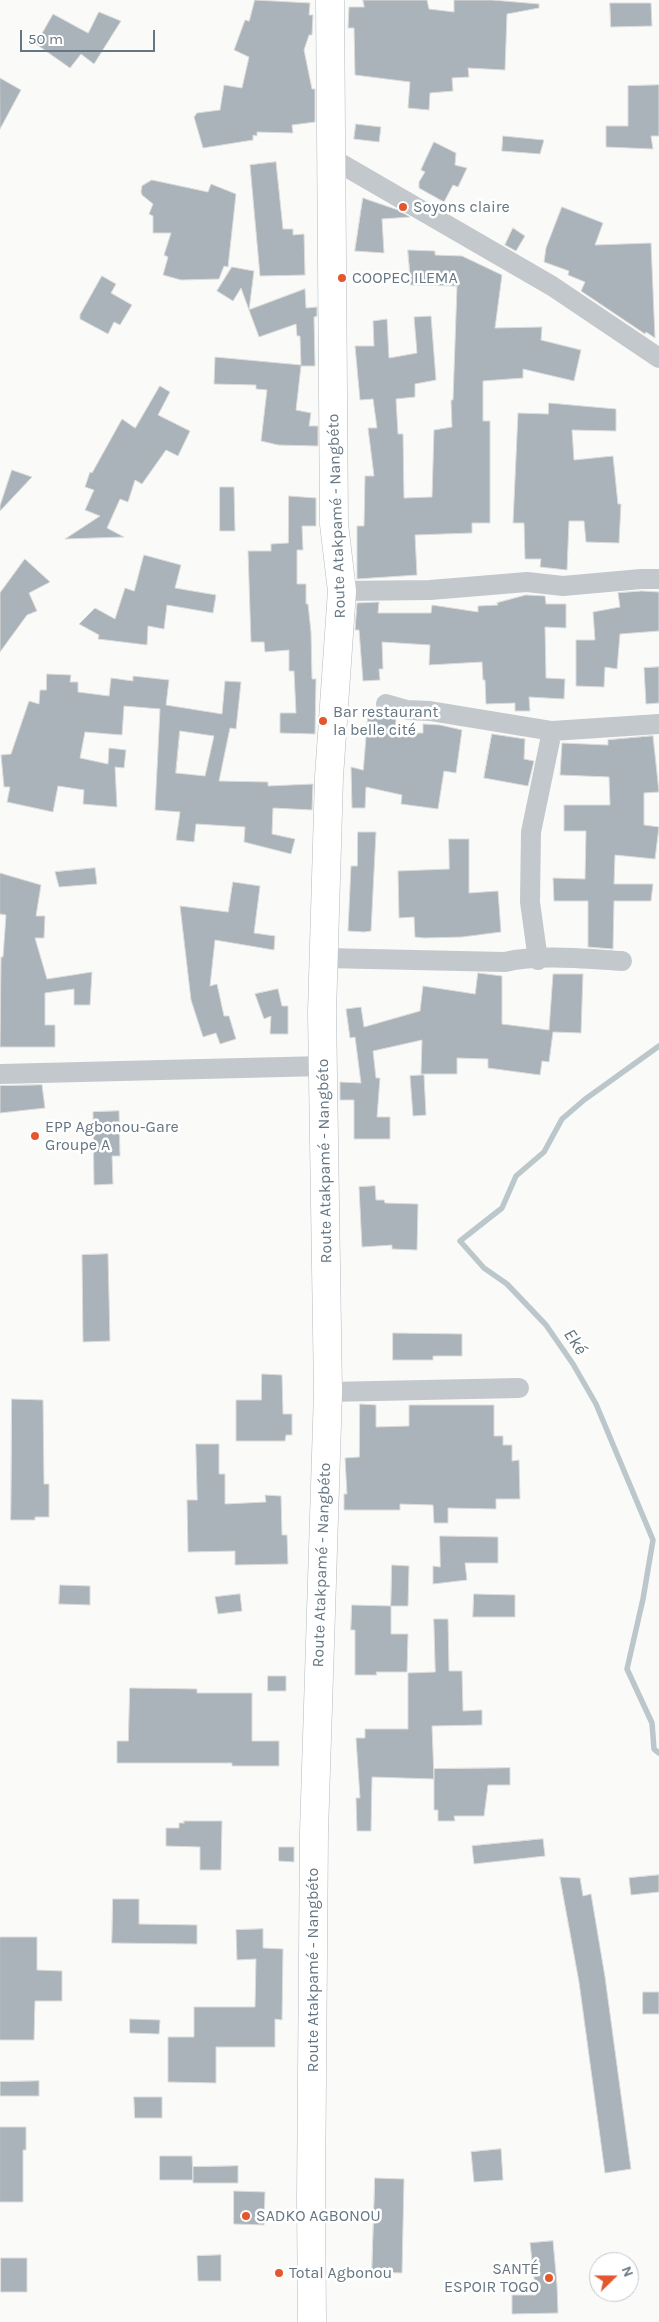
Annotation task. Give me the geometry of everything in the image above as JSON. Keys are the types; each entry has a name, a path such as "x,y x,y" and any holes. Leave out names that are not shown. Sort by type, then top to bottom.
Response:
{"main road":[{"name":"Route Atakpamé - Nangbéto","path":"312,2322 311,2199 314,1838 328,1392 323,1066 329,776 342,591 334,524 330,0"}],"street":[{"path":"331,158 552,286 659,358"},
{"path":"342,591 430,590 527,582 563,586 659,579"},
{"path":"386,704 407,710 430,711 552,732 659,724"},
{"path":"538,960 530,902 531,832 552,732"},
{"path":"325,958 505,962 520,959 563,958 622,961"},
{"path":"0,1074 323,1066"},
{"path":"328,1392 520,1388"}],"building":[{"path":"255,0 310,3 309,15 313,15 312,35 309,35 304,50 312,89 315,89 315,122 292,125 293,133 257,132 257,136 253,135 253,140 203,148 194,117 197,113 220,110 224,85 242,88 249,57 234,50 245,20 249,21"},
{"path":"363,0 427,0 429,9 454,12 454,0 492,0 539,4 539,8 507,14 505,70 468,68 469,77 452,78 453,91 430,93 429,110 408,108 410,82 355,75 354,28 348,28 349,7 364,7"},
{"path":"610,3 651,3 652,26 611,27"},
{"path":"99,12 121,21 94,64 81,54 70,68 36,44 53,14 88,33"},
{"path":"0,78 21,90 0,129"},
{"path":"659,85 659,136 651,136 653,149 606,147 606,126 628,126 628,86"},
{"path":"356,124 381,127 379,142 354,139"},
{"path":"503,136 544,140 540,154 502,151"},
{"path":"434,142 456,153 455,165 467,168 458,187 453,185 444,202 419,188 419,182 425,172 421,170"},
{"path":"276,162 283,229 293,229 293,235 304,234 305,275 260,276 250,165"},
{"path":"152,180 208,192 211,184 236,194 228,267 224,266 219,279 181,280 163,275 168,257 164,255 171,233 153,233 153,216 149,214 153,204 141,192 142,186"},
{"path":"363,198 398,210 410,217 382,219 384,253 355,251"},
{"path":"562,207 603,223 595,245 651,243 655,338 646,332 645,334 581,291 585,282 568,275 569,271 544,262 546,248"},
{"path":"513,228 525,236 516,251 505,245"},
{"path":"408,250 435,251 435,255 462,256 502,275 495,328 542,327 541,340 581,350 574,381 523,369 523,378 483,381 483,421 490,421 490,523 472,523 472,533 415,535 417,575 357,579 357,526 364,526 365,476 374,476 368,428 377,428 373,399 360,400 355,346 374,346 373,321 387,319 389,358 417,353 414,317 431,316 436,380 415,384 415,397 396,399 398,434 403,434 404,498 432,497 434,430 452,427 451,400 453,400 457,286 411,285"},
{"path":"232,267 254,271 249,310 241,288 233,301 217,291"},
{"path":"102,276 116,284 111,293 132,305 120,325 114,322 108,334 80,319 80,315"},
{"path":"305,289 306,308 317,307 317,316 314,317 315,366 301,366 296,410 311,413 309,426 318,426 318,446 278,445 261,441 267,390 256,389 256,385 214,384 215,357 301,365 300,336 297,336 296,324 259,337 249,310"},
{"path":"160,386 170,392 158,415 190,431 178,456 166,450 142,484 135,480 128,502 120,499 107,528 124,537 65,539 100,516 85,510 94,490 85,487 90,472 92,473 122,419 135,428"},
{"path":"549,403 616,409 616,431 572,430 574,460 613,456 618,504 621,504 619,543 586,542 584,521 569,521 567,570 540,567 541,559 525,559 524,523 513,523 518,413 548,414"},
{"path":"12,470 32,477 0,511 0,506"},
{"path":"220,487 234,487 235,531 220,531"},
{"path":"289,496 316,498 316,526 302,526 303,550 297,550 297,584 306,584 306,604 308,604 311,632 312,679 316,679 315,734 280,733 280,713 296,713 294,671 289,671 289,650 265,652 264,642 251,642 248,551 271,551 271,544 288,543"},
{"path":"144,555 181,565 175,588 216,595 213,613 167,605 164,629 148,626 147,645 98,639 99,635 79,624 95,608 115,619 125,588 134,591"},
{"path":"25,559 50,582 29,593 37,611 27,615 0,652 0,593"},
{"path":"659,592 659,631 620,634 617,669 605,667 604,687 576,686 576,640 595,640 593,612 620,607 618,593"},
{"path":"526,595 545,596 546,604 566,604 566,628 545,627 546,678 565,679 564,699 529,697 530,711 515,711 515,703 486,704 482,662 429,665 430,645 382,642 383,669 379,669 380,680 363,681 359,630 355,630 357,603 379,602 378,613 431,613 432,605 478,612 478,606 498,605 497,603"},
{"path":"659,667 659,703 646,704 644,668"},
{"path":"47,674 71,675 70,682 78,682 78,692 109,696 111,678 133,681 133,676 169,680 166,705 222,714 225,681 241,682 236,729 230,728 219,781 268,782 268,786 313,784 312,810 273,808 272,834 295,839 291,854 244,842 245,827 196,824 194,842 176,840 180,812 155,810 160,709 124,706 122,735 85,732 80,758 108,764 109,748 126,750 124,768 115,767 117,807 83,804 84,790 58,786 53,812 7,802 10,787 4,787 1,755 11,754 29,701 39,704 40,690 46,690","holes":["180,731 214,736 205,776 176,773"]},
{"path":"368,716 396,719 395,733 423,733 423,724 440,725 462,730 456,773 444,771 438,809 401,804 402,795 366,787 365,808 352,808 351,767 363,770"},
{"path":"492,734 525,739 524,759 534,761 528,786 484,778"},
{"path":"653,736 659,792 644,793 644,825 659,827 655,859 615,855 614,884 653,884 651,901 614,901 613,949 588,947 588,901 554,901 553,878 585,879 586,831 564,831 564,805 610,805 609,777 560,775 562,743 608,745 608,740"},
{"path":"358,832 376,832 371,931 364,932 348,931 351,866 357,866"},
{"path":"449,839 469,839 469,893 498,891 501,932 462,937 415,937 414,917 399,918 398,871 449,869"},
{"path":"95,868 97,884 59,887 55,872"},
{"path":"0,873 41,885 36,916 45,916 44,938 35,938 47,979 92,972 90,1005 74,1005 74,989 45,993 45,1025 55,1025 55,1047 0,1047 1,957 3,957 6,915 0,914"},
{"path":"233,882 260,886 254,933 275,936 274,950 215,940 210,986 217,984 224,1016 229,1016 236,1039 220,1044 216,1033 203,1037 191,1000 180,906 228,912"},
{"path":"478,973 502,976 502,1024 549,1030 553,974 583,974 581,1033 553,1032 549,1062 542,1061 540,1075 488,1068 488,1059 457,1058 457,1074 421,1074 422,1040 373,1051 376,1078 380,1078 377,1117 390,1117 390,1139 354,1139 354,1100 340,1100 340,1082 361,1083 355,1037 350,1038 346,1009 361,1007 364,1027 420,1011 423,986 475,994"},
{"path":"278,989 282,1006 288,1006 288,1034 270,1034 271,1016 264,1019 255,994"},
{"path":"424,1075 426,1115 413,1116 410,1076"},
{"path":"42,1085 45,1108 0,1113 0,1086"},
{"path":"119,1111 120,1156 112,1156 113,1184 94,1185 93,1112"},
{"path":"375,1186 376,1200 384,1200 385,1203 418,1204 417,1250 392,1249 392,1245 362,1247 359,1187"},
{"path":"108,1254 110,1341 83,1342 82,1255"},
{"path":"393,1333 462,1334 462,1356 433,1356 433,1360 393,1360"},
{"path":"262,1374 282,1375 283,1414 292,1414 292,1435 286,1435 285,1441 236,1441 236,1400 261,1400"},
{"path":"12,1399 43,1400 44,1484 49,1484 49,1517 35,1517 35,1520 11,1520"},
{"path":"360,1404 376,1405 376,1427 409,1426 409,1405 494,1405 494,1436 503,1436 503,1445 512,1445 512,1461 519,1460 520,1499 496,1499 496,1509 448,1508 448,1523 434,1523 433,1505 400,1504 400,1510 344,1510 344,1494 347,1494 345,1458 359,1457"},
{"path":"196,1444 219,1444 219,1474 225,1474 225,1504 266,1502 265,1495 281,1496 282,1535 287,1535 288,1564 235,1565 235,1551 188,1552 187,1500 197,1500"},
{"path":"440,1536 498,1537 498,1563 465,1563 467,1580 433,1584 433,1566 440,1567"},
{"path":"392,1565 409,1566 408,1606 391,1606"},
{"path":"60,1585 90,1586 90,1605 59,1604"},
{"path":"240,1594 242,1611 218,1614 215,1597"},
{"path":"474,1594 515,1595 515,1617 473,1617"},
{"path":"352,1605 391,1606 391,1634 408,1634 407,1672 376,1672 377,1675 355,1675 355,1630 351,1630"},
{"path":"434,1619 448,1619 449,1671 462,1671 463,1711 482,1710 482,1725 432,1726 434,1779 372,1777 371,1831 357,1831 356,1798 360,1798 356,1738 365,1738 365,1729 408,1729 408,1673 435,1672"},
{"path":"268,1676 286,1676 286,1691 268,1691"},
{"path":"130,1688 197,1689 197,1693 252,1693 252,1741 279,1741 279,1766 232,1766 232,1763 117,1763 117,1741 128,1741"},
{"path":"510,1768 510,1785 488,1785 484,1816 454,1816 455,1821 438,1821 438,1810 434,1810 434,1769"},
{"path":"184,1821 222,1821 221,1870 200,1870 200,1847 166,1846 166,1828 179,1828 179,1823 184,1823"},
{"path":"543,1839 545,1856 474,1864 472,1846"},
{"path":"279,1847 294,1847 294,1862 279,1861"},
{"path":"659,1875 659,1892 631,1895 629,1878"},
{"path":"560,1877 580,1878 583,1896 591,1894 605,1977 631,2169 605,2173 579,1982"},
{"path":"113,1899 139,1899 139,1924 197,1925 197,1944 112,1943"},
{"path":"263,1929 263,1948 283,1949 282,2020 275,2019 275,2047 216,2047 216,2083 168,2082 168,2037 194,2037 194,2007 255,2007 256,1959 237,1960 236,1930"},
{"path":"0,1937 37,1937 37,1970 62,1971 62,2001 35,2001 34,2040 0,2040"},
{"path":"643,1992 659,1992 659,2014 643,2014"},
{"path":"130,2019 160,2020 159,2034 130,2033"},
{"path":"39,2081 39,2096 0,2096 0,2082"},
{"path":"134,2097 162,2097 162,2118 135,2118"},
{"path":"0,2127 26,2127 26,2150 23,2150 23,2202 0,2202"},
{"path":"501,2149 503,2180 474,2182 471,2152"},
{"path":"160,2156 192,2156 193,2180 160,2180"},
{"path":"238,2166 238,2183 193,2183 193,2167"},
{"path":"375,2178 404,2179 402,2273 372,2272"},
{"path":"234,2191 265,2192 264,2225 234,2224"},
{"path":"553,2241 558,2313 512,2314 512,2295 536,2295 530,2243"},
{"path":"221,2255 221,2281 198,2281 197,2256"},
{"path":"1,2258 27,2258 27,2292 1,2292"}],"waterway":[{"name":"Eké","path":"659,1046 584,1100 562,1119 544,1152 516,1176 502,1208 460,1241 484,1268 507,1284 546,1325 573,1364 596,1404 653,1540 643,1599 627,1669 652,1723 654,1749 659,1753"}],"place":[{"name":"Soyons claire","path":"403,207"},
{"name":"COOPEC ILEMA","path":"342,278"},
{"name":"Bar restaurant la belle cité","path":"323,721"},
{"name":"EPP Agbonou-Gare Groupe A","path":"35,1136"},
{"name":"SADKO AGBONOU","path":"246,2216"},
{"name":"Total Agbonou","path":"279,2273"},
{"name":"SANTÉ ESPOIR TOGO","path":"549,2278"}]}
